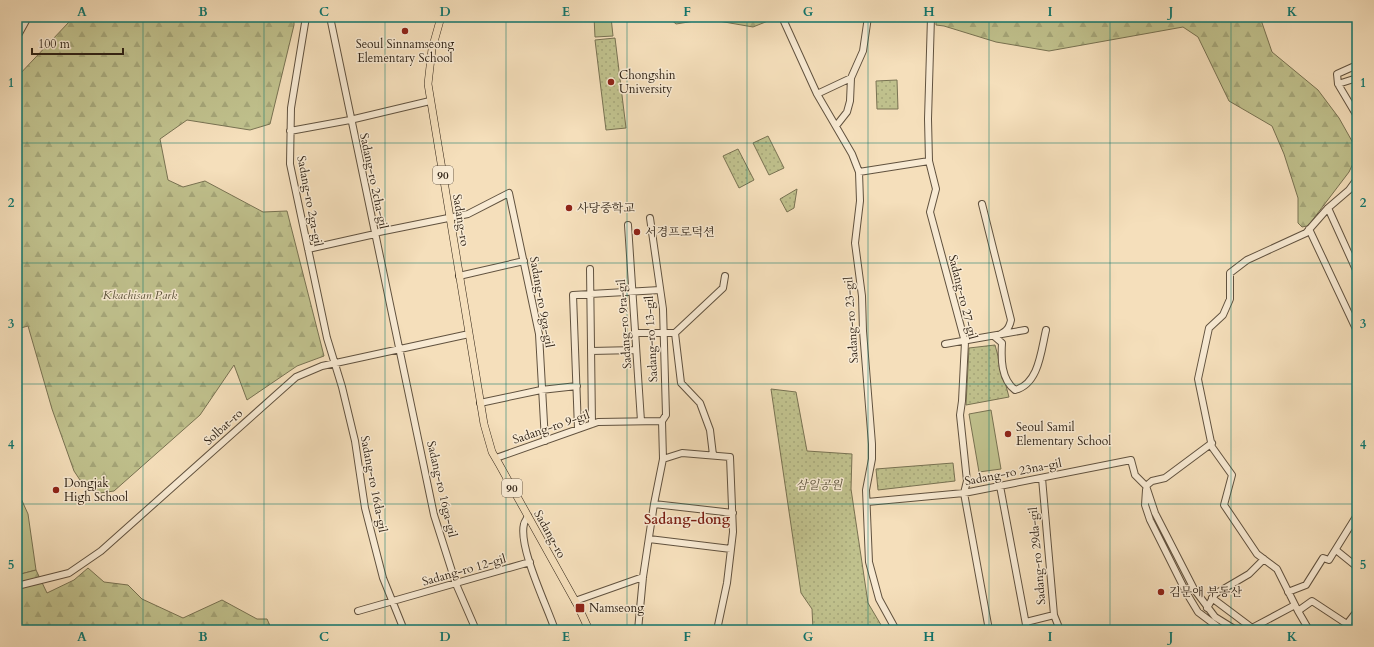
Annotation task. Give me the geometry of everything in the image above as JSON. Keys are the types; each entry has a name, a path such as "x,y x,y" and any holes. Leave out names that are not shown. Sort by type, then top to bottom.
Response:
{"main road":[{"name":"Sadang-ro","path":"441,17 435,34 430,61 428,84 480,403 488,439 496,458 576,601 589,630"}],"street":[{"path":"17,37 28,17"},
{"name":"Sadang-ro 2ga-gil","path":"306,17 291,108 290,164 334,363"},
{"name":"Sadang-ro 2cha-gil","path":"330,17 350,120 399,349"},
{"name":"Sadang-ro 23-gil","path":"782,17 817,94 852,154 860,172 860,201 855,242 862,296 872,444 872,459 866,490 869,562 879,599 896,630"},
{"path":"836,126 842,120 849,106 852,90 851,78 863,51 868,17"},
{"name":"Sadang-ro 27-gil","path":"931,17 928,119 929,161 936,189 930,212 965,342 960,415 967,481 964,493 989,630"},
{"path":"1357,65 1337,74 1338,84 1357,116"},
{"path":"817,94 851,78"},
{"path":"1338,84 1357,78"},
{"path":"290,132 350,120 430,101"},
{"path":"860,172 929,161"},
{"path":"1309,630 1277,570 1257,554 1224,505 1232,475 1212,447 1198,379 1209,328 1223,315 1230,299 1230,273 1247,260 1288,243 1306,233 1328,208 1349,190 1357,179"},
{"name":"Sadang-ro 9ga-gil","path":"450,217 468,214 509,193 539,334 545,441"},
{"path":"982,204 1012,320 1009,328 1005,332 995,336"},
{"path":"1328,208 1357,272"},
{"path":"308,249 450,217"},
{"name":"Sadang-ro 13-gil","path":"638,630 643,577 654,504 663,459 664,444 662,421 666,415 660,290 650,218"},
{"name":"Sadang-ro 9ra-gil","path":"628,225 641,421"},
{"path":"1310,229 1357,331"},
{"path":"459,276 524,261"},
{"path":"590,269 592,424"},
{"path":"635,333 675,333 723,288 725,276"},
{"path":"578,429 573,295 660,290"},
{"path":"945,344 965,342 1025,330"},
{"path":"995,336 1002,343 1000,356 1008,385 1014,390 1022,388 1035,374 1046,330"},
{"path":"675,333 681,382 700,403 710,430 716,455"},
{"name":"Solbat-ro","path":"17,586 69,573 86,563 285,385 308,371 334,363 469,334"},
{"name":"Sadang-ro 16ga-gil","path":"399,349 434,515 456,584 476,630"},
{"path":"591,351 636,350"},
{"name":"Sadang-ro 16da-gil","path":"334,363 342,387 355,441 365,508 384,578 404,630"},
{"path":"480,403 541,390 577,386"},
{"name":"Sadang-ro 9-gil","path":"496,458 598,422 662,421"},
{"path":"1146,486 1152,481 1165,478 1212,443"},
{"path":"663,459 682,453 730,457 733,513 731,549 727,583 717,630"},
{"name":"Sadang-ro 23na-gil","path":"867,502 964,493 1131,460 1135,475 1146,486 1155,514 1167,534 1185,573 1206,608 1224,628"},
{"name":"Sadang-ro 29da-gil","path":"1042,478 1054,615 1060,630"},
{"path":"1000,486 1028,630"},
{"name":"Sadang-ro 23na-gil","path":"1146,486 1144,505 1168,560 1198,612 1224,628 1236,630"},
{"path":"654,504 733,513"},
{"path":"1288,592 1306,585 1322,558 1329,560 1357,515"},
{"path":"528,516 524,524 523,536 530,562 555,630"},
{"path":"649,538 731,549"},
{"path":"1336,550 1357,567"},
{"path":"1206,608 1215,594 1249,574 1264,559"},
{"name":"Sadang-ro 12-gil","path":"358,611 530,562"},
{"path":"576,601 643,577"},
{"path":"1212,598 1252,629 1273,617 1312,601 1356,630"},
{"path":"1347,624 1357,611"},
{"path":"1026,622 1054,615"}],"green space":[{"name":"Kkachisan Park","path":"81,17 294,17 294,25 270,124 250,130 187,120 160,139 168,180 183,187 205,181 263,212 287,211 324,356 297,366 247,400 234,365 200,415 114,491 100,493 80,480 74,471 52,409 28,326 17,329 17,77 69,22"},
{"path":"594,17 611,17 613,36 595,37"},
{"path":"668,17 769,17 768,21 753,27 707,19 676,24"},
{"path":"936,17 1260,17 1272,52 1318,90 1339,118 1357,150 1357,155 1349,172 1311,222 1307,226 1302,227 1298,223 1298,198 1284,154 1272,126 1229,101 1198,37 1183,27 1049,51 996,42 944,26 936,25"},
{"path":"615,38 626,128 606,130 595,40"},
{"path":"897,80 898,109 877,109 876,81"},
{"path":"768,136 784,168 769,175 753,143"},
{"path":"738,149 754,180 739,188 723,156"},
{"path":"797,189 794,208 787,212 780,199"},
{"path":"995,345 1009,397 966,405 969,348"},
{"name":"삼일공원","path":"771,389 796,392 807,451 852,454 851,489 868,603 884,630 813,630 812,609 801,593"},
{"path":"991,410 1001,469 979,472 969,414"},
{"path":"953,463 955,481 878,490 876,469"},
{"path":"19,494 28,514 36,570 17,575 17,495"},
{"path":"88,568 104,582 128,585 142,599 183,618 222,600 257,619 267,619 272,630 17,630 17,575 36,570 47,593 74,580"}],"place":[{"name":"Seoul Sinnamseong Elementary School","path":"405,31"},
{"name":"Chongshin University","path":"611,82"},
{"name":"사당중학교","path":"569,208"},
{"name":"서경프로덕션","path":"637,232"},
{"name":"Seoul Samil Elementary School","path":"1008,434"},
{"name":"Dongjak High School","path":"56,490"},
{"name":"김문애 부동산","path":"1161,592"},
{"name":"Namseong","path":"580,608"}],"district":[{"name":"Sadang-dong","path":"687,519"}]}
